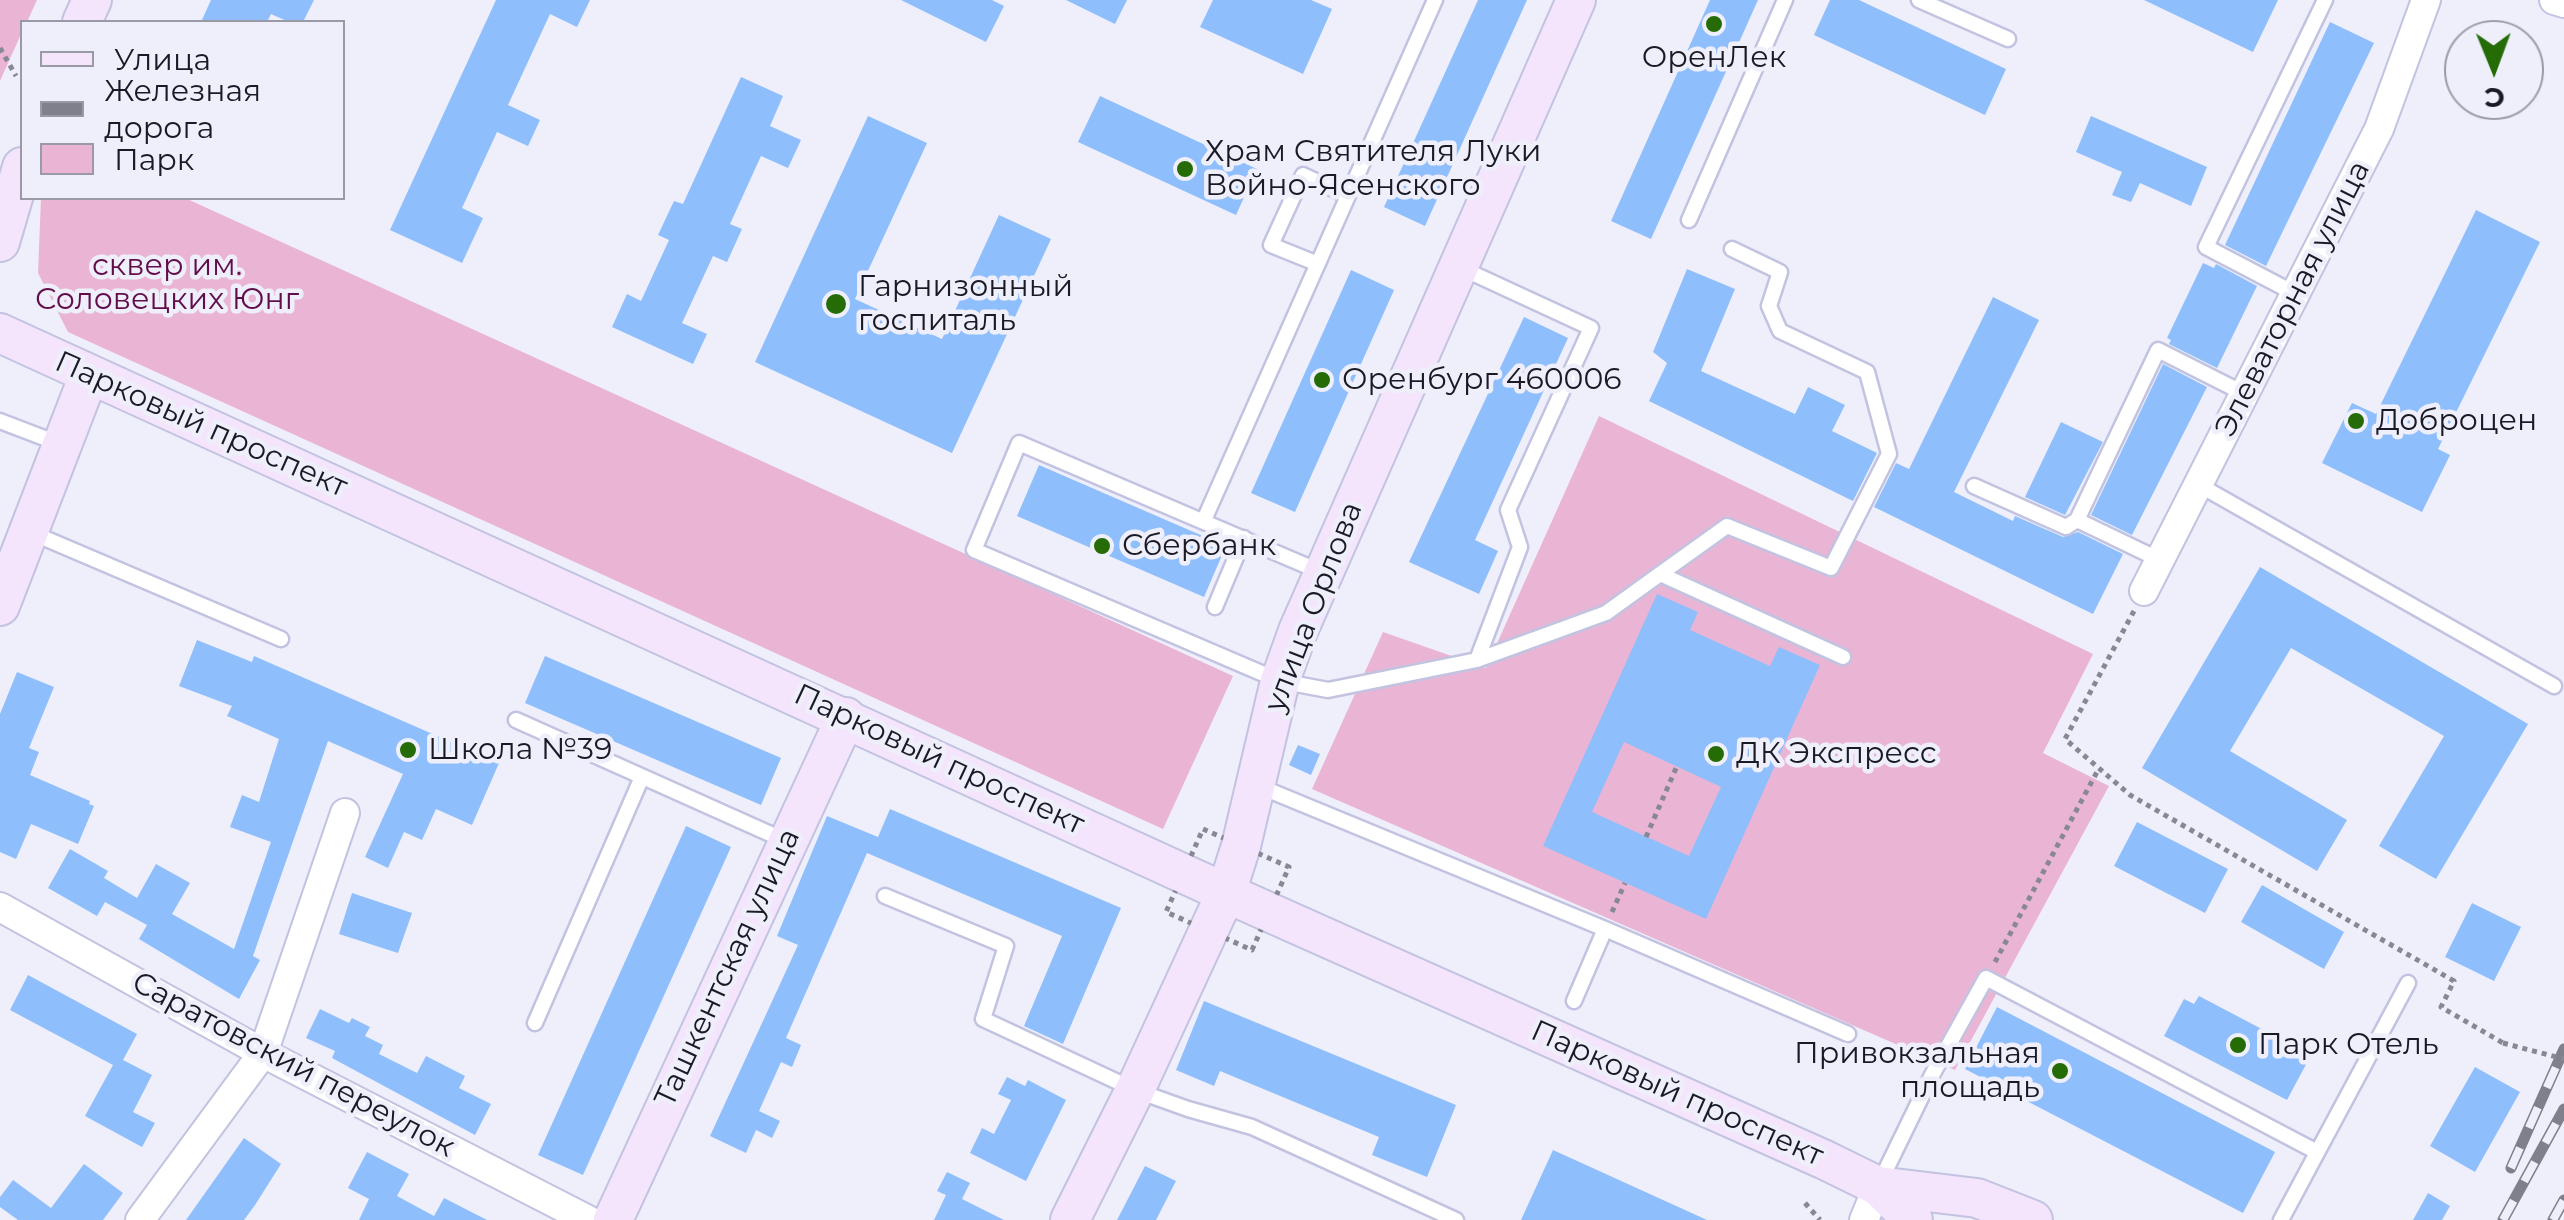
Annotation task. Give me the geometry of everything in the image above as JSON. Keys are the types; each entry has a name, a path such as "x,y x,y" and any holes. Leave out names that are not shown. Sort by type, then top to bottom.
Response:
{"main road":[{"name":"улица Орлова","path":"1070,1220 1226,892 1241,846 1280,681 1322,572 1576,0"},
{"path":"0,242 20,174"},
{"name":"Парковый проспект","path":"0,334 1226,892 1871,1203 1914,1220"},
{"path":"0,606 89,375"},
{"name":"Ташкентская улица","path":"613,1220 846,717"},
{"name":"Парковый проспект","path":"1871,1203 1976,1198 2033,1220"}],"street":[{"name":"Элеваторная улица","path":"2144,591 2379,129 2426,0"},
{"path":"2554,0 2564,3"},
{"path":"140,1220 263,1053 345,813"},
{"name":"Саратовский переулок","path":"0,907 263,1053 588,1220"}],"lane":[{"path":"1204,520 1435,0"},
{"path":"1689,220 1784,0"},
{"path":"1919,0 2008,40"},
{"path":"2296,294 2206,247 2325,0"},
{"path":"1318,264 1271,244 1303,176 1348,196"},
{"path":"1322,572 1019,443 974,550 1280,681 1328,690 1477,660 1606,613 1727,526 1832,568 1889,454 1867,372 1780,331 1768,306 1780,272 1732,249"},
{"path":"1456,266 1591,328 1508,510 1520,547 1477,660"},
{"path":"1974,486 2066,527 2077,520 2158,350 2245,394"},
{"path":"0,422 62,445"},
{"path":"2199,485 2554,686"},
{"path":"2077,520 2160,560"},
{"path":"29,531 281,639"},
{"path":"1215,607 1244,538"},
{"path":"1660,574 1844,656"},
{"path":"516,720 786,842"},
{"path":"535,1023 642,776"},
{"path":"1256,785 1848,1034"},
{"path":"884,896 1006,946 983,1019 1135,1090 1252,1127 1456,1220"},
{"path":"1574,1001 1605,929"},
{"path":"1871,1203 1932,1076 1986,978 2317,1152"},
{"path":"2282,1220 2408,983"}],"path":[{"path":"0,48 16,76"},
{"path":"2144,591 2065,740 2130,795 2454,981 2441,1007 2503,1043 2564,1059"},
{"path":"1646,837 1678,766"},
{"path":"1986,978 2098,770"},
{"path":"1605,929 1626,883"},
{"path":"1804,1203 1820,1220"}],"green space":[{"path":"0,0 37,0 28,20 20,20 20,36 0,81"},
{"name":"сквер им. Соловецких Юнг","path":"41,200 189,200 1233,676 1163,829 68,332 38,273"},
{"path":"1599,416 2093,654 2043,753 2109,786 1955,1070 1312,789 1383,632 1486,668"}],"building":[{"path":"211,0 314,0 304,20 284,20 271,14 268,20 202,20"},
{"path":"496,0 590,0 577,27 550,14 508,105 540,120 528,146 497,132 462,208 483,218 462,263 390,230"},
{"path":"901,0 992,0 1004,6 986,42"},
{"path":"1066,0 1127,0 1115,24"},
{"path":"1213,0 1311,0 1332,9 1303,74 1200,27"},
{"path":"1478,0 1527,0 1425,226 1384,207"},
{"path":"1710,0 1758,0 1651,239 1611,221"},
{"path":"1830,0 1859,0 2006,69 1985,115 1814,35"},
{"path":"2144,0 2278,0 2253,52"},
{"path":"2330,22 2374,43 2266,266 2225,245"},
{"path":"741,77 783,96 770,126 801,140 788,168 761,156 730,224 742,229 727,262 713,256 682,323 707,334 693,364 612,327 627,294 641,301 669,240 658,235 674,201 683,204"},
{"path":"1100,96 1257,169 1236,215 1078,142"},
{"path":"868,116 927,143 855,299 942,339 999,215 1051,239 952,453 755,362"},
{"path":"2091,116 2207,167 2191,206 2140,183 2131,202 2112,195 2122,172 2076,152"},
{"path":"2476,210 2540,242 2438,449 2450,455 2422,512 2322,463 2352,403 2376,414"},
{"path":"2203,263 2214,268 2216,264 2257,286 2217,368 2169,344 2171,340 2167,338"},
{"path":"1687,269 1735,289 1701,371 1795,414 1808,387 1845,405 1832,431 1877,453 1853,501 1649,401 1667,363 1653,352"},
{"path":"1351,270 1394,290 1295,512 1251,493"},
{"path":"1993,297 2039,320 1954,492 2013,521 2015,516 2063,537 2078,532 2123,554 2093,614 1874,507 1896,463 1909,469"},
{"path":"1524,317 1568,338 1475,540 1498,551 1479,594 1409,562"},
{"path":"2163,364 2207,387 2132,535 2091,515"},
{"path":"2061,422 2103,442 2065,515 2025,497"},
{"path":"1039,465 1226,546 1204,597 1017,516"},
{"path":"2260,567 2528,724 2436,879 2379,846 2444,736 2291,648 2230,751 2347,820 2317,871 2142,768"},
{"name":"ДК Экспресс","path":"1657,594 1698,612 1690,630 1770,666 1779,647 1820,665 1706,919 1543,846","holes":["1624,742 1721,787 1689,856 1592,812"]},
{"path":"197,640 252,662 254,656 499,763 472,825 436,809 422,840 404,832 388,868 365,857 403,774 328,741 253,956 260,960 239,999 139,939 147,925 105,902 97,916 48,888 70,849 108,871 104,878 137,898 156,864 190,883 172,914 234,949 271,842 230,827 242,795 259,802 279,739 227,716 232,706 179,686"},
{"path":"545,656 781,758 761,805 525,703"},
{"path":"17,672 54,687 29,748 39,752 30,775 94,806 78,844 31,824 16,859 0,852 0,714"},
{"path":"1298,745 1320,754 1311,775 1289,765"},
{"path":"890,809 1121,908 1063,1044 1024,1026 1062,936 867,853 786,1038 801,1045 792,1067 781,1062 759,1111 780,1121 772,1138 756,1130 746,1153 710,1136 798,945 777,936 827,816 878,837"},
{"path":"2137,822 2228,869 2205,913 2114,866"},
{"path":"686,826 731,847 583,1175 538,1155"},
{"path":"2262,885 2344,932 2324,969 2241,922"},
{"path":"352,893 412,913 398,953 339,934"},
{"path":"2472,903 2521,927 2494,981 2445,957"},
{"path":"28,975 137,1034 123,1060 152,1075 133,1112 155,1123 142,1147 85,1116 113,1065 10,1010"},
{"name":"Парк Отель","path":"2199,996 2311,1055 2287,1100 2164,1036 2184,999 2194,1004"},
{"path":"1204,1001 1456,1105 1427,1177 1372,1155 1379,1137 1220,1071 1214,1086 1176,1070"},
{"path":"1997,1007 2275,1152 2243,1213 1965,1069"},
{"path":"320,1009 349,1023 352,1018 370,1027 365,1036 383,1045 379,1054 417,1073 426,1056 465,1076 459,1088 491,1104 475,1135 332,1058 335,1051 306,1038"},
{"path":"2475,1067 2520,1092 2475,1172 2430,1146"},
{"path":"1007,1077 1025,1086 1028,1080 1066,1100 1026,1181 970,1153 982,1128 994,1134 1011,1100 998,1094"},
{"path":"244,1138 281,1164 255,1205 244,1220 186,1220"},
{"path":"1553,1150 1707,1220 1521,1220"},
{"path":"367,1152 409,1174 397,1196 434,1216 444,1198 487,1220 359,1220 369,1199 348,1188"},
{"path":"84,1164 123,1193 103,1220 18,1220 0,1207 0,1197 13,1180 51,1208"},
{"path":"1145,1166 1176,1181 1156,1220 1117,1220"},
{"path":"947,1172 970,1183 962,1199 1004,1220 934,1220 946,1195 937,1191"},
{"path":"2428,1193 2450,1206 2442,1220 2413,1220"}],"railway":[{"path":"2511,1168 2564,1049"},
{"path":"2503,1220 2564,1109"},
{"path":"2553,1220 2564,1200"}],"place":[{"name":"ОренЛек","path":"1714,24"},
{"name":"Храм Святителя Луки Войно-Ясенского","path":"1185,169"},
{"name":"Гарнизонный госпиталь","path":"836,304"},
{"name":"Оренбург 460006","path":"1322,380"},
{"name":"Доброцен","path":"2356,421"},
{"name":"Сбербанк","path":"1102,546"},
{"name":"Школа №39","path":"408,750"},
{"name":"ДК Экспресс","path":"1716,754"},
{"name":"Парк Отель","path":"2238,1045"},
{"name":"Привокзальная площадь","path":"2060,1071"}]}
